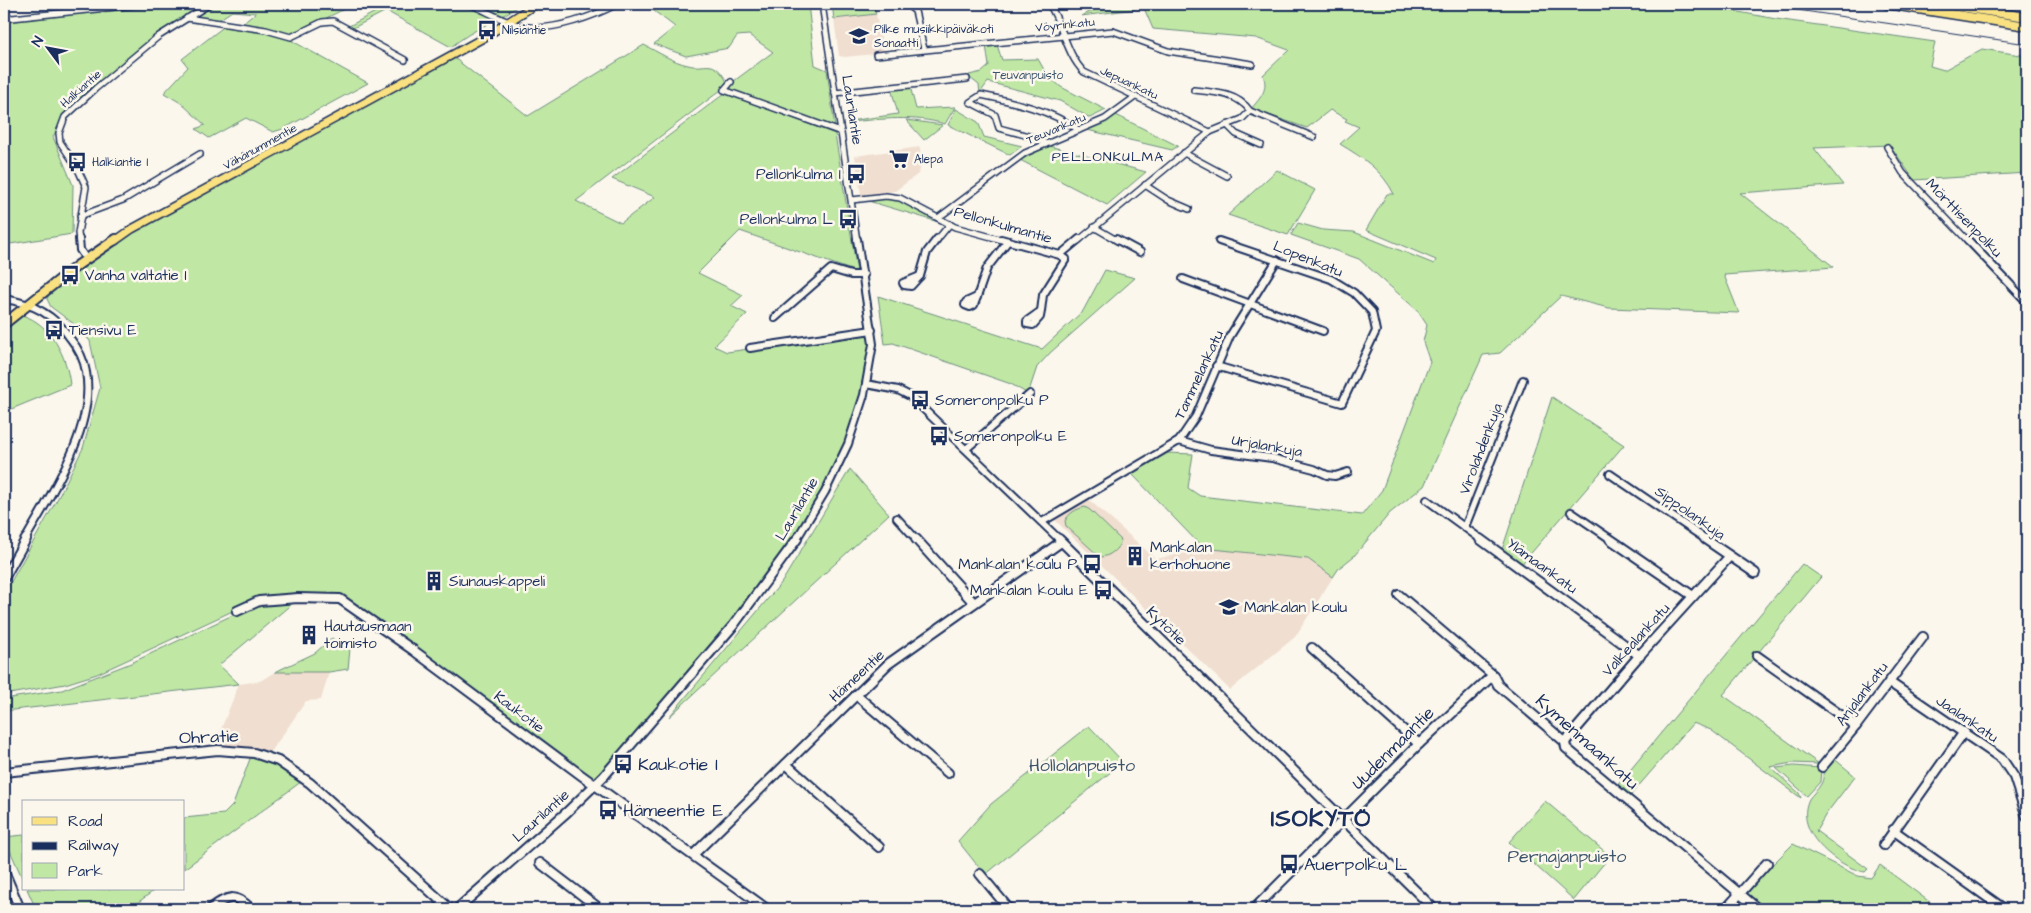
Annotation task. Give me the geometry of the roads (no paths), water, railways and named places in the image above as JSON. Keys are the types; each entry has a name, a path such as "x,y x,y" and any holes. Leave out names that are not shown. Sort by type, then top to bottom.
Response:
{"highway":[{"path":"1886,4 2027,26"},
{"path":"1940,4 2027,17"}],"main road":[{"name":"Vähänummentie","path":"4,324 86,259 140,225 512,21 536,4"}],"street":[{"path":"4,16 12,18 144,4"},
{"name":"Halkiantie","path":"86,259 81,254 79,242 80,216 86,187 77,167 60,142 58,133 66,117 94,89 159,36 210,4"},
{"path":"470,4 527,27 537,28 579,18 617,4"},
{"name":"Laurilantie","path":"457,909 594,785 721,641 788,553 828,485 850,439 866,384 872,350 872,330 822,4"},
{"path":"906,4 915,11 924,49"},
{"name":"Jepuankatu","path":"1049,4 1055,12 1071,55 1082,70 1098,80 1210,132"},
{"path":"187,18 266,30 291,37 322,22 333,21 405,60"},
{"name":"Vöyrinkatu","path":"876,55 1113,31 1124,32 1140,42 1156,48 1252,64"},
{"path":"835,93 967,79"},
{"path":"731,82 724,90 841,132"},
{"path":"1194,90 1234,98 1242,102 1250,111 1314,137"},
{"path":"1046,144 1036,138 1000,128 995,115 970,102 982,95 1036,109 1079,130"},
{"name":"Teuvankatu","path":"938,218 1025,153 1105,119 1135,97"},
{"name":"Pellonkulmantie","path":"852,200 886,196 900,198 950,224 1060,255 1210,132 1217,127 1246,117 1250,111"},
{"path":"1227,125 1236,134 1261,145"},
{"name":"Mörttisenpolku","path":"1887,146 1903,172 2027,302"},
{"path":"1184,153 1227,176"},
{"path":"80,216 123,200 183,166 200,154"},
{"path":"1145,185 1168,200 1189,209"},
{"path":"920,276 928,252 950,224"},
{"path":"1094,227 1108,234 1119,243 1140,252"},
{"path":"977,298 987,268 1008,241"},
{"name":"Lopenkatu","path":"1216,366 1342,403 1376,331 1372,312 1354,293 1331,279 1219,241"},
{"path":"1041,311 1043,295 1066,259 1060,255"},
{"name":"Tammelankatu","path":"1042,522 1179,441 1196,416 1230,336 1277,260"},
{"path":"775,318 831,269 851,275 864,275"},
{"path":"1183,279 1323,331"},
{"path":"4,298 29,303 41,308 56,319 70,335 87,369 86,415 72,452 4,578"},
{"path":"750,348 872,330"},
{"name":"Virolahdenkuja","path":"1465,527 1523,380"},
{"name":"Kytötie","path":"866,384 904,392 966,449 1434,909"},
{"path":"966,449 1030,394"},
{"name":"Urjalankuja","path":"1179,441 1211,450 1272,458 1327,475 1335,476 1348,472"},
{"name":"Sippolankuja","path":"1610,474 1755,573"},
{"name":"Ylämaankatu","path":"1427,500 1640,656"},
{"path":"1571,512 1693,596"},
{"path":"897,518 974,603"},
{"name":"Hämeentie","path":"692,855 888,664 1061,542"},
{"name":"Valkealankatu","path":"1565,742 1729,557"},
{"name":"Kymenmaankatu","path":"1399,595 1493,675 1498,685 1565,742 1566,748 1758,909"},
{"name":"Kaukotie","path":"237,610 259,602 298,598 340,600 413,650 594,785 767,909"},
{"name":"Anjalankatu","path":"1822,767 1856,726 1923,637"},
{"path":"1312,648 1420,744"},
{"path":"1757,656 1856,726"},
{"name":"Uudenmaantie","path":"1254,909 1420,744 1493,675"},
{"name":"Jaalankatu","path":"1889,682 2002,759 2014,776 2027,817"},
{"path":"856,695 948,773"},
{"path":"1884,845 1964,732"},
{"name":"Ohratie","path":"4,772 218,750 254,753 278,760 310,782 348,819 450,909"},
{"path":"786,764 879,847"},
{"path":"1893,830 2004,909"},
{"path":"540,863 600,909"},
{"path":"1726,909 1738,893 1767,863"},
{"path":"4,871 20,909"},
{"path":"980,874 1009,909"},
{"path":"210,909 220,902 232,898 242,899 251,909"}],"railway":[{"path":"1757,4 2027,44"}],"place":[{"name":"Nilsiäntie","path":"487,30"},
{"name":"Pilke musiikkipäiväkoti Sonaatti","path":"859,36"},
{"name":"Alepa","path":"899,159"},
{"name":"Halkiantie I","path":"77,162"},
{"name":"Pellonkulma I","path":"856,174"},
{"name":"Pellonkulma L","path":"848,219"},
{"name":"Vanha valtatie I","path":"70,275"},
{"name":"Tiensivu E","path":"54,330"},
{"name":"Someronpolku P","path":"920,400"},
{"name":"Someronpolku E","path":"939,436"},
{"name":"Mankalan kerhohuone","path":"1135,556"},
{"name":"Mankalan koulu P","path":"1092,564"},
{"name":"Siunauskappeli","path":"434,581"},
{"name":"Mankalan koulu E","path":"1103,590"},
{"name":"Mankalan koulu","path":"1229,607"},
{"name":"Hautausmaan toimisto","path":"309,635"},
{"name":"Kaukotie I","path":"623,764"},
{"name":"Hämeentie E","path":"608,810"},
{"name":"Auerpolku L","path":"1289,864"}],"district":[{"name":"PELLONKULMA","path":"1108,157"},
{"name":"ISOKYTÖ","path":"1321,819"}],"park label":[{"name":"Teuvanpuisto","path":"1028,75"},
{"name":"Hollolanpuisto","path":"1082,765"},
{"name":"Pernajanpuisto","path":"1567,856"}]}
